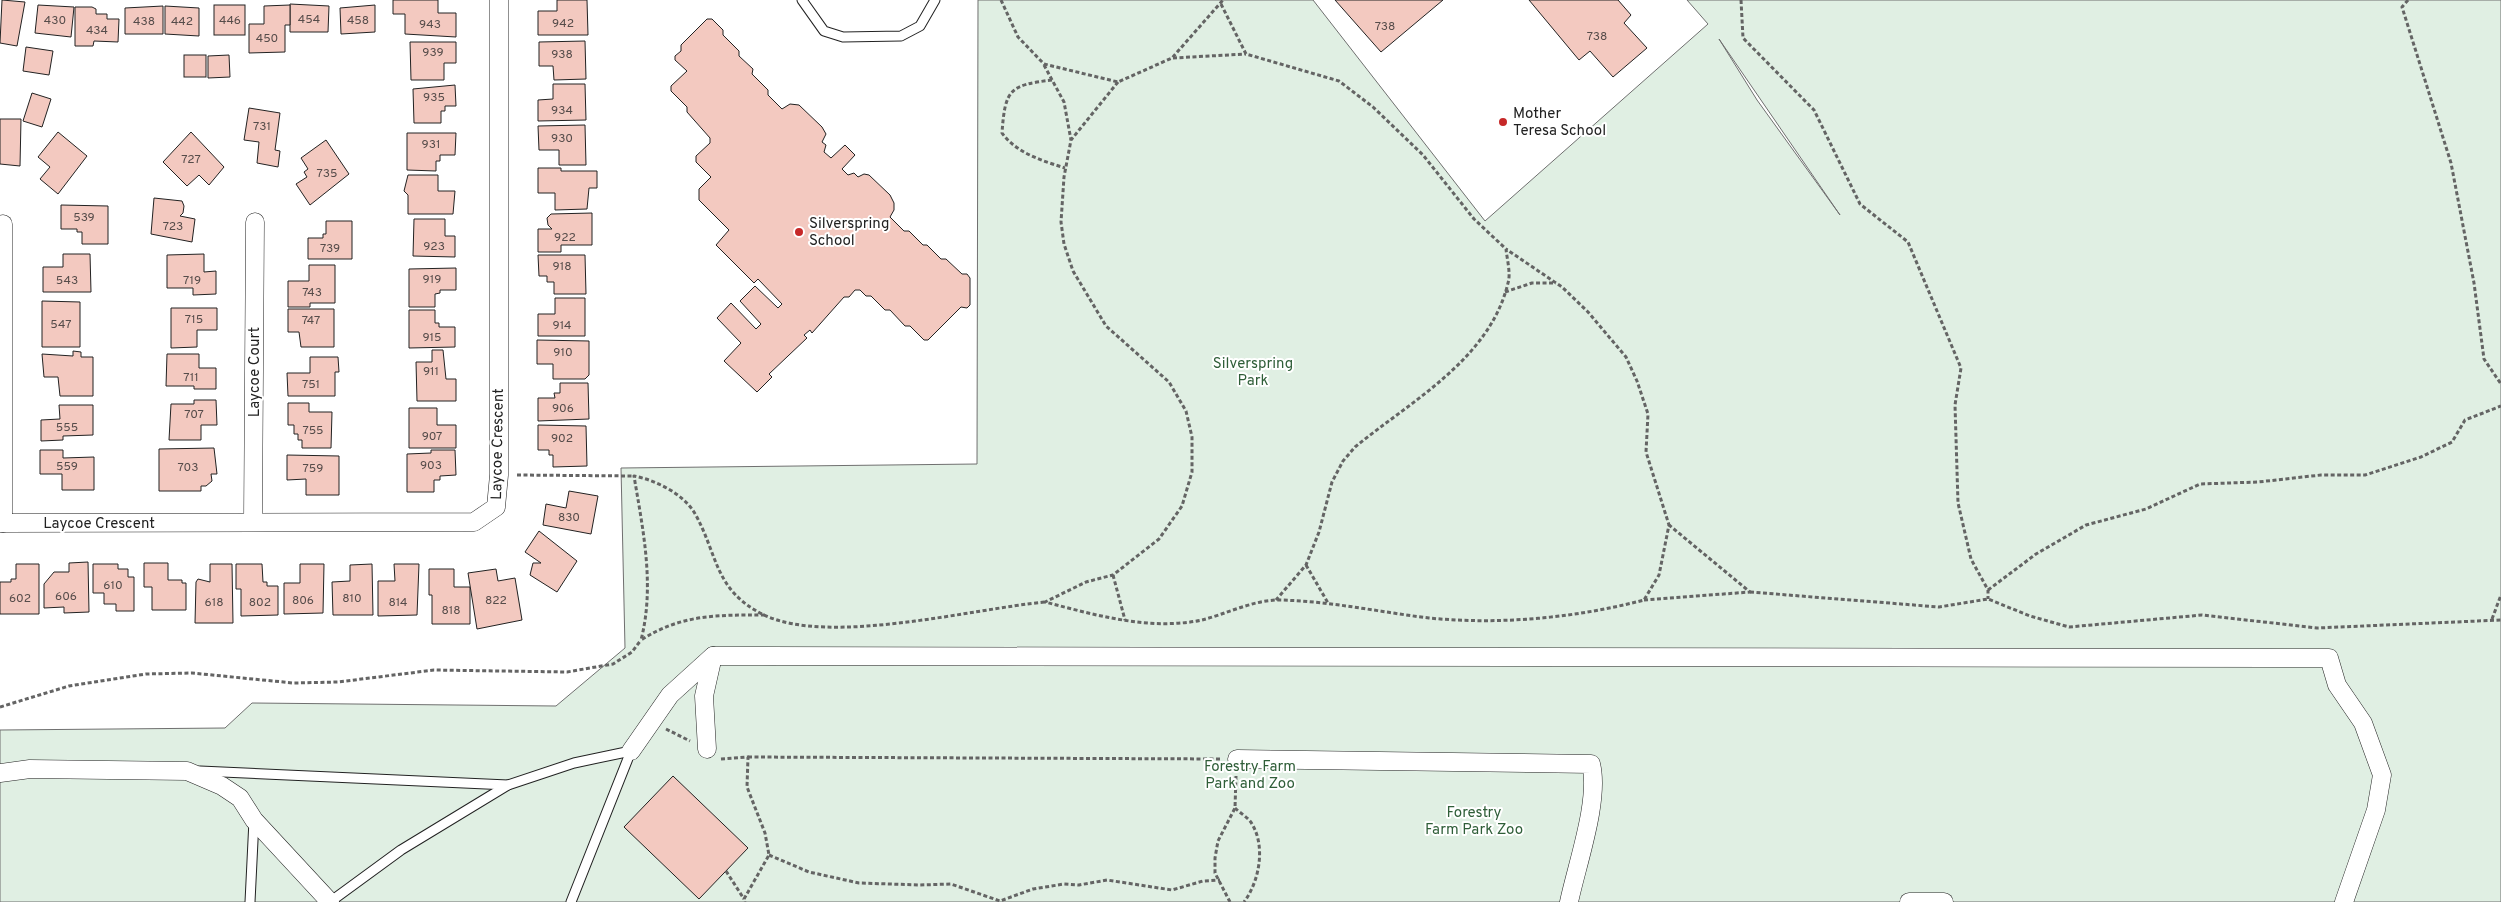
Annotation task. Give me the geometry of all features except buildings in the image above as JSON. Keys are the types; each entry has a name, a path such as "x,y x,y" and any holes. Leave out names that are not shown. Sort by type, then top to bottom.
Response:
{"street":[{"name":"Laycoe Crescent","path":"2,523 474,522 496,507 499,475 499,0"},
{"name":"Laycoe Court","path":"253,522 255,222"},
{"path":"2,523 3,224"},
{"path":"707,749 704,696 713,656"},
{"path":"631,752 670,695 713,656 2329,658 2337,685 2363,723 2382,775 2376,810 2344,902"},
{"path":"1237,759 1591,764 1594,776 1592,799 1569,902"},
{"path":"0,773 30,769 187,771 222,786 240,798 254,820 330,902"},
{"path":"1909,902 1944,902"}],"lane":[{"path":"802,0 824,31 843,37 901,36 920,26 935,0"},
{"path":"330,902 401,850 508,786 574,764 631,752"},
{"path":"571,902 631,752"},
{"path":"187,771 508,786"},
{"path":"250,902 254,820"}],"path":[{"path":"518,475 634,476 654,482 678,495 694,511 714,562 732,591 747,604 764,615 787,623 825,627 883,624 1045,602 1086,582 1113,575 1159,539 1182,506 1192,472 1192,437 1186,411 1169,382 1106,326 1073,271 1064,244 1061,222 1065,168 1071,140 1064,102 1044,64 1018,37 1001,0"},
{"path":"1741,0 1743,38 1814,110 1860,204 1908,242 1961,368 1955,405 1958,503 1971,559 1988,590 1988,599"},
{"path":"2408,0 2402,8 2451,163 2474,283 2484,359 2501,384"},
{"path":"1172,58 1210,13 1222,2 1246,54"},
{"path":"1071,140 1118,82 1172,58 1246,54 1339,81 1366,102 1423,155 1474,219 1506,249 1557,283 1609,334 1626,357 1637,381 1648,414 1646,452 1669,525 1659,575 1644,600"},
{"path":"1044,64 1118,82"},
{"path":"1052,80 1024,84 1013,91 1004,109 1002,133 1008,142 1026,152 1065,168"},
{"path":"1276,600 1306,565 1319,532 1332,482 1343,461 1355,446 1456,367 1480,340 1498,310 1509,282 1506,249"},
{"path":"1505,292 1532,283 1557,283"},
{"path":"1988,590 2036,554 2086,525 2146,509 2200,484 2258,482 2321,475 2365,476 2421,457 2452,442 2465,420 2501,406"},
{"path":"634,476 645,551 649,599 641,640"},
{"path":"1669,525 1750,592"},
{"path":"1306,565 1328,602"},
{"path":"1113,575 1125,620"},
{"path":"1045,602 1125,620 1155,624 1200,620 1276,600 1328,602 1431,618 1480,620 1528,619 1613,608 1644,600 1750,592 1939,607 1988,599 2030,616 2069,627 2202,615 2317,628 2501,620"},
{"path":"2492,619 2501,594"},
{"path":"0,707 69,686 146,674 192,673 293,684 338,682 434,670 567,672 613,664 632,652 641,640 660,628 688,618 713,614 764,615"},
{"path":"663,728 707,749 721,759 1237,759 1235,808 1218,841 1215,873 1230,902"},
{"path":"745,901 769,855 765,833 747,787 748,758"},
{"path":"1235,808 1252,824 1258,840 1258,870 1250,894 1244,902"},
{"path":"769,855 809,872 859,882 920,886 952,884 1000,902 1033,889 1064,884 1079,885 1108,880 1172,890 1203,881 1220,880"},
{"path":"726,871 745,901"}],"green space":[{"path":"978,0 1313,0 1485,221 1708,24 1687,0 2501,0 2501,902 0,902 0,730 225,728 252,703 556,706 625,648 621,468 977,464","holes":["1719,39 1840,215 1757,100"]}],"place":[{"name":"Mother Teresa School","path":"1503,122"},
{"name":"Silverspring School","path":"799,232"}],"park label":[{"name":"Silverspring Park","path":"1253,372"},
{"name":"Forestry Farm Park and Zoo","path":"1250,774"},
{"name":"Forestry Farm Park Zoo","path":"1474,820"}]}
